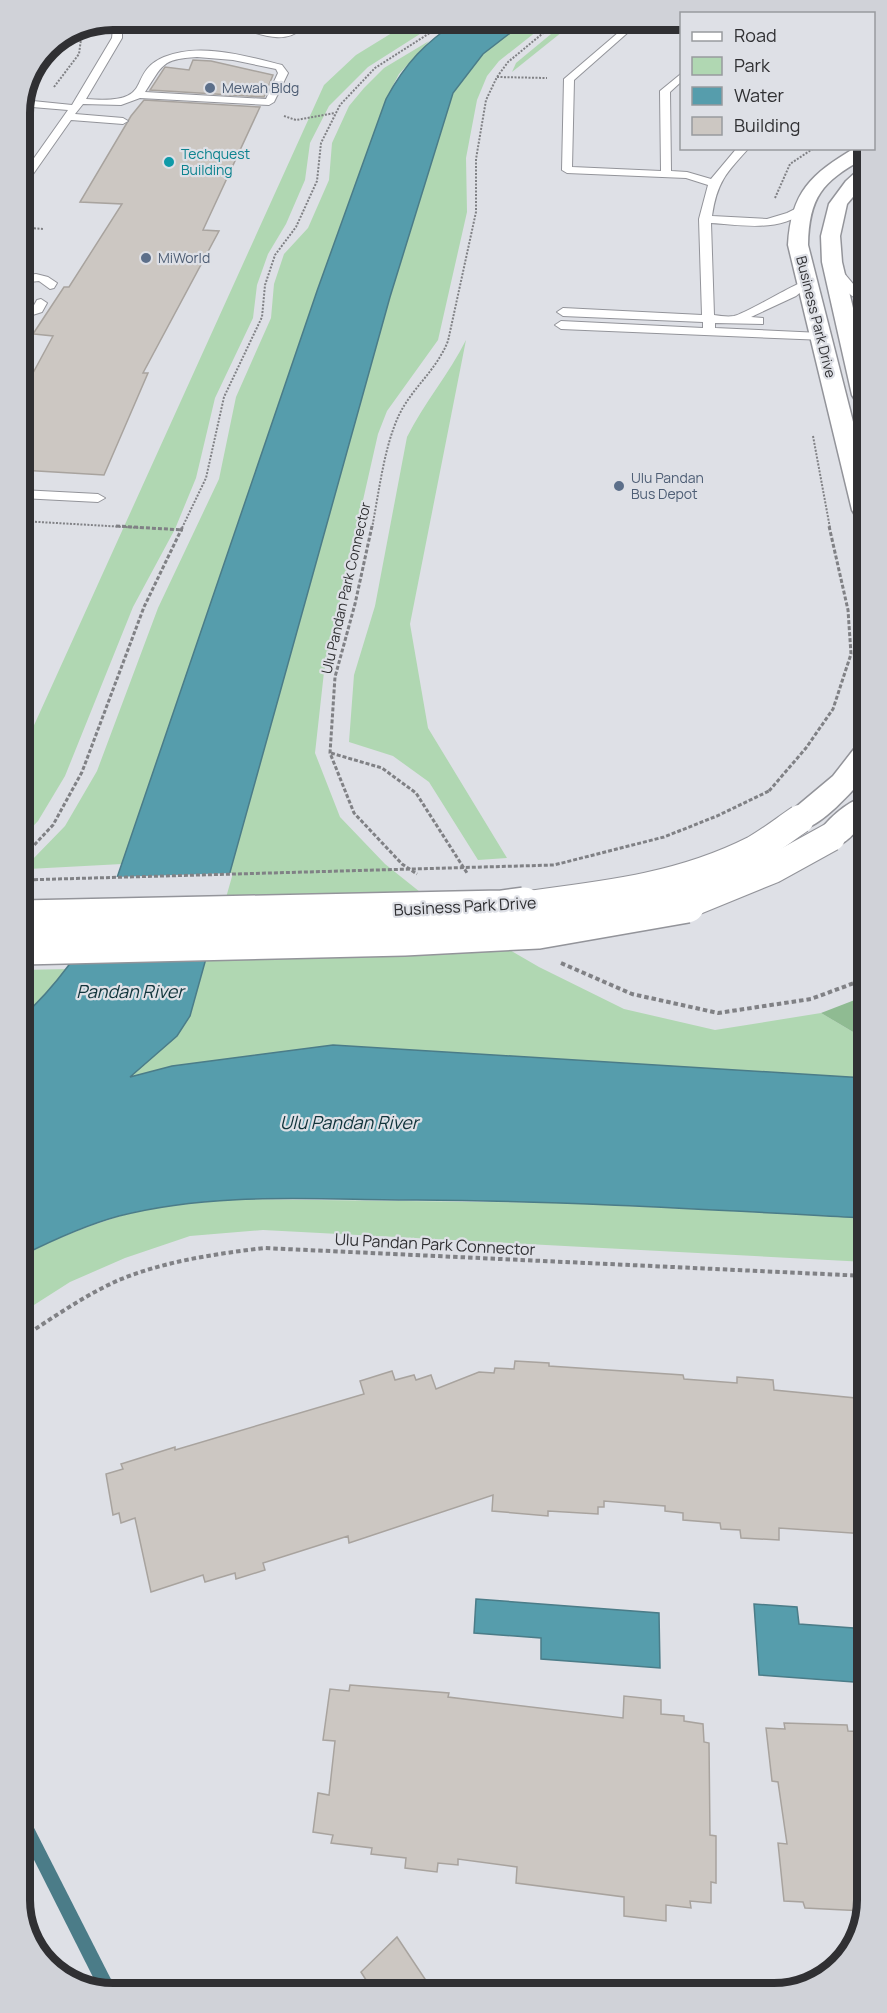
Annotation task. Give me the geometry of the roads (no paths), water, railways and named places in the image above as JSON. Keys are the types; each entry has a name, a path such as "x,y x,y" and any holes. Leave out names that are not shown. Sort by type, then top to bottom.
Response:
{"street":[{"name":"Business Park Drive","path":"857,155 826,174 811,190 797,219 798,245 807,282 813,328 857,485"},
{"name":"Business Park Drive","path":"856,333 834,268 830,220 846,192 857,182"},
{"name":"Business Park Drive","path":"30,918 502,908 629,892 700,873 755,849 825,801 857,768"},
{"name":"Business Park Drive","path":"30,947 404,938 538,931 685,906 773,869 831,837 857,813"}],"lane":[{"path":"30,171 75,109 117,38 116,30"},
{"path":"257,30 259,34 276,35 294,30"},
{"path":"626,30 568,79 567,170 687,175 714,184"},
{"path":"75,109 123,103 137,95 155,66 188,54 206,53 252,60 279,68 283,73 269,102 137,95"},
{"path":"666,174 665,91 680,77"},
{"path":"31,104 75,109 123,121"},
{"path":"709,333 705,219 714,184 742,150"},
{"path":"705,219 769,223 790,217 801,209"},
{"path":"834,268 857,293"},
{"path":"30,278 46,279 51,283 50,285"},
{"path":"735,320 792,293 807,282"},
{"path":"30,312 38,309 41,303"},
{"path":"561,312 770,321"},
{"path":"561,325 709,333 813,328"},
{"path":"30,494 98,498"}],"water":[{"path":"445,30 514,30 483,54 453,93 390,297 190,1016 177,1036 130,1077 172,1066 333,1045 857,1078 857,1218 529,1202 305,1198 230,1200 156,1208 119,1216 70,1233 30,1252 30,1010 78,953 106,910 317,291 386,99 401,74 417,54"},
{"path":"476,1599 659,1613 660,1668 541,1659 541,1638 474,1633"},
{"path":"754,1604 797,1607 799,1624 857,1628 857,1682 759,1675"}],"waterway":[{"path":"30,1835 105,1983"}],"place":[{"name":"Mewah Bldg","path":"210,88"},
{"name":"Techquest Building","path":"169,162"},
{"name":"MiWorld","path":"146,258"},
{"name":"Ulu Pandan Bus Depot","path":"619,486"}],"water label":[{"name":"Pandan River","path":"130,992"},
{"name":"Ulu Pandan River","path":"349,1123"}]}
